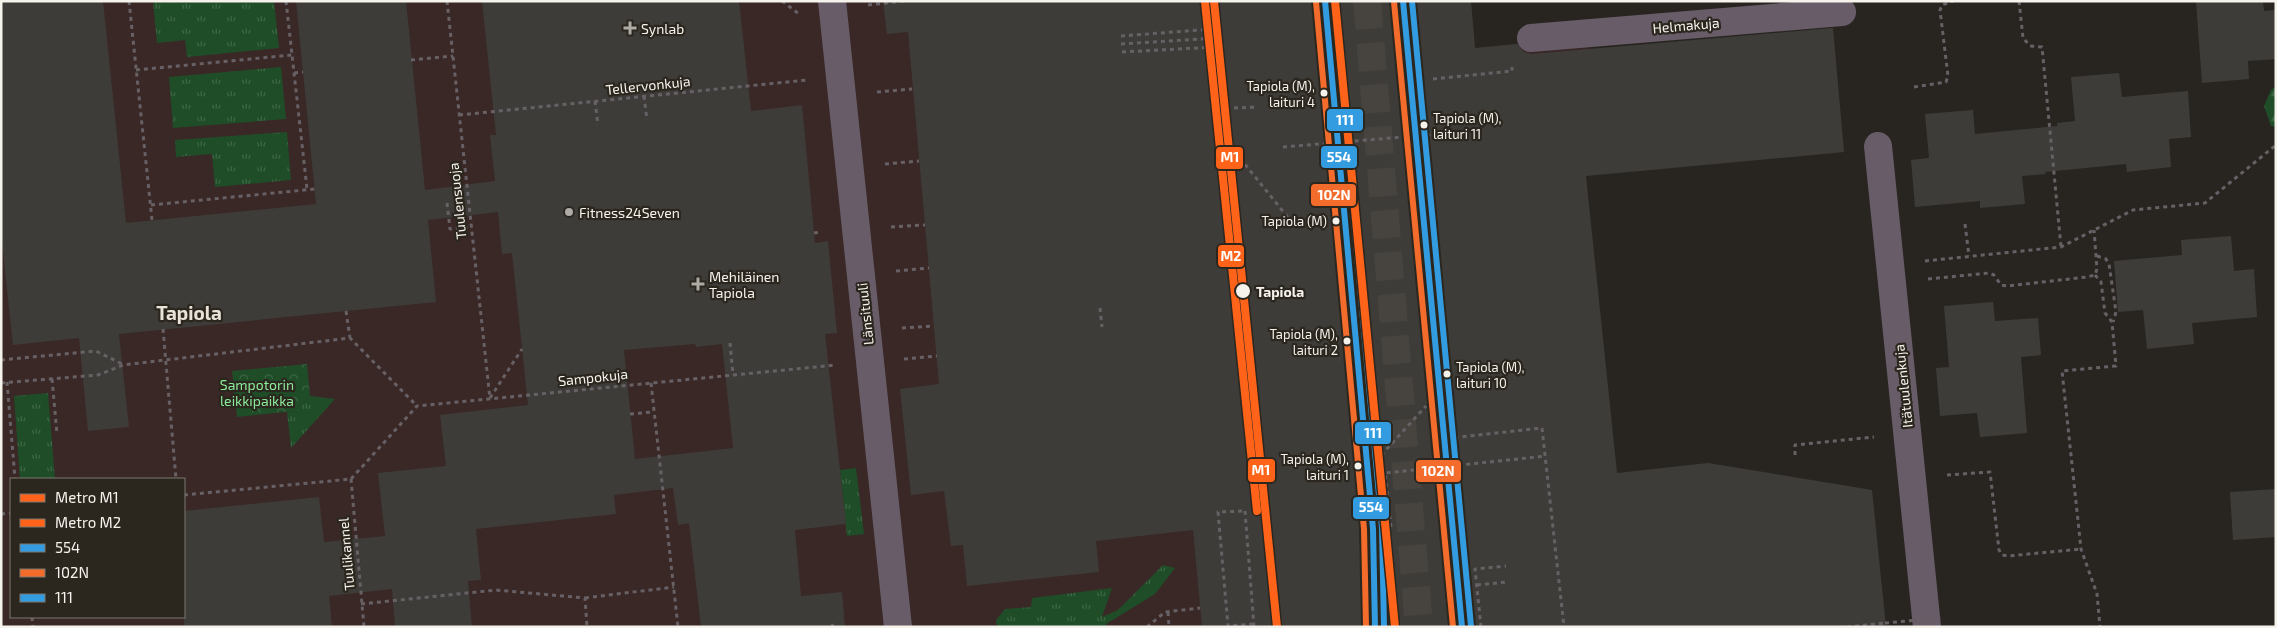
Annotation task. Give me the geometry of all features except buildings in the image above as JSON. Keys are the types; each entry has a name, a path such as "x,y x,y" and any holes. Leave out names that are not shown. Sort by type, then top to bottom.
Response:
{"street":[{"name":"Länsituuli","path":"832,1 898,627"},
{"name":"Helmakuja","path":"1531,38 1842,12"},
{"name":"Itätuulenkuja","path":"1878,146 1934,622"}],"path":[{"path":"129,1 152,220"},
{"path":"286,1 307,189"},
{"name":"Tuulensuoja","path":"447,1 490,398"},
{"path":"1914,86 1946,82 1948,76 1940,10 1942,5 1953,1"},
{"path":"2019,1 2022,38 2030,46 2042,47 2061,247"},
{"path":"1121,36 1214,29"},
{"path":"1121,44 1215,38"},
{"path":"1122,52 1215,47"},
{"path":"136,70 292,55"},
{"path":"412,60 453,56"},
{"path":"294,73 303,72"},
{"name":"Tellervonkuja","path":"459,115 840,76"},
{"path":"1433,79 1460,76"},
{"path":"644,96 647,120"},
{"path":"595,101 598,125"},
{"path":"1234,108 1257,106"},
{"path":"1284,147 1438,134"},
{"path":"1924,261 2061,247 2133,210 2205,203 2276,145"},
{"path":"1235,152 1290,220"},
{"path":"151,205 315,188"},
{"path":"447,204 450,229 472,227"},
{"path":"1965,224 1969,256"},
{"path":"2094,230 2098,270 2095,275"},
{"path":"2096,256 2106,259 2109,264 2116,312 2112,322 2116,366 2062,371 2081,549 2097,594 2100,627"},
{"path":"1928,278 1989,273 1994,275 2000,284 2007,286 2095,275"},
{"path":"2095,275 2101,282 2105,313 2112,322"},
{"path":"1433,276 1438,328 1442,439 1542,428 1564,627"},
{"path":"1100,308 1102,327"},
{"path":"185,496 350,479 417,406 350,338 346,311"},
{"path":"164,329 176,478"},
{"path":"1,383 98,375 123,365 350,338"},
{"path":"730,343 733,375"},
{"path":"490,398 522,349"},
{"path":"1,360 96,352 123,365"},
{"name":"Sampokuja","path":"417,406 870,362"},
{"path":"52,379 58,434"},
{"path":"7,382 15,478"},
{"path":"651,383 678,627"},
{"path":"1365,473 1426,406"},
{"path":"630,414 653,412"},
{"path":"1796,455 1794,445 1868,438"},
{"path":"1391,526 1385,473 1546,456"},
{"path":"1944,475 1990,472 2002,555 2081,549"},
{"name":"Tuulikannel","path":"350,479 364,627"},
{"path":"1254,627 1245,510 1218,512 1228,626 1254,624 1254,627"},
{"path":"1481,627 1475,569 1506,566"},
{"path":"1477,585 1507,582"},
{"path":"361,604 496,590 585,598 674,587"},
{"path":"585,598 587,627"},
{"path":"1147,627 1165,612 1200,608"},
{"path":"1168,612 1169,627"},
{"path":"1847,627 1885,623 1934,622"}],"shaded area":[{"path":"1,1 1471,1 1475,48 1590,38 1597,113 1580,114 1608,627 1,627"}],"green space":[{"path":"153,1 274,1 279,48 187,57 185,40 157,43"},
{"path":"281,67 286,119 173,128 169,77"},
{"path":"2276,86 2276,127 2271,126 2264,106 2271,90"},
{"path":"287,132 291,180 215,187 212,154 176,157 175,140"},
{"name":"Sampotorin leikkipaikka","path":"307,364 310,396 294,411 237,417 232,371"},
{"path":"48,393 55,478 20,478 14,396"},
{"path":"310,396 335,399 291,448 287,412 294,411"},
{"path":"856,468 864,534 847,536 840,470"},
{"path":"1163,565 1175,568 1155,594 1106,624 1106,627 997,627 996,620 1005,609 1031,607 1032,598 1112,588 1102,617 1118,610"}],"tunnel":[{"path":"1325,1 1373,529 1375,627"},
{"path":"1367,1 1419,627"},
{"path":"1403,1 1462,627"}],"metro line":[{"name":"M1","path":"1214,1 1277,627"},
{"name":"M1","path":"1335,1 1395,627"},
{"name":"M2","path":"1205,2 1257,511"}],"transit line":[{"name":"554","path":"1325,1 1373,529 1375,627"},
{"name":"111","path":"1334,1 1382,528 1384,627"},
{"name":"554","path":"1403,1 1462,627"},
{"name":"111","path":"1412,1 1471,626"},
{"name":"102N","path":"1316,2 1364,529 1366,627"},
{"name":"102N","path":"1394,2 1453,627"}],"place":[{"name":"Synlab","path":"630,28"},
{"name":"Tapiola (M), laituri 4","path":"1324,93"},
{"name":"Tapiola (M), laituri 11","path":"1424,125"},
{"name":"Fitness24Seven","path":"569,212"},
{"name":"Tapiola (M)","path":"1336,221"},
{"name":"Mehiläinen Tapiola","path":"698,284"},
{"name":"Tapiola","path":"1243,291"},
{"name":"Tapiola (M), laituri 2","path":"1347,341"},
{"name":"Tapiola (M), laituri 10","path":"1447,374"},
{"name":"Tapiola (M), laituri 1","path":"1358,466"}],"district":[{"name":"Tapiola","path":"189,312"}]}
